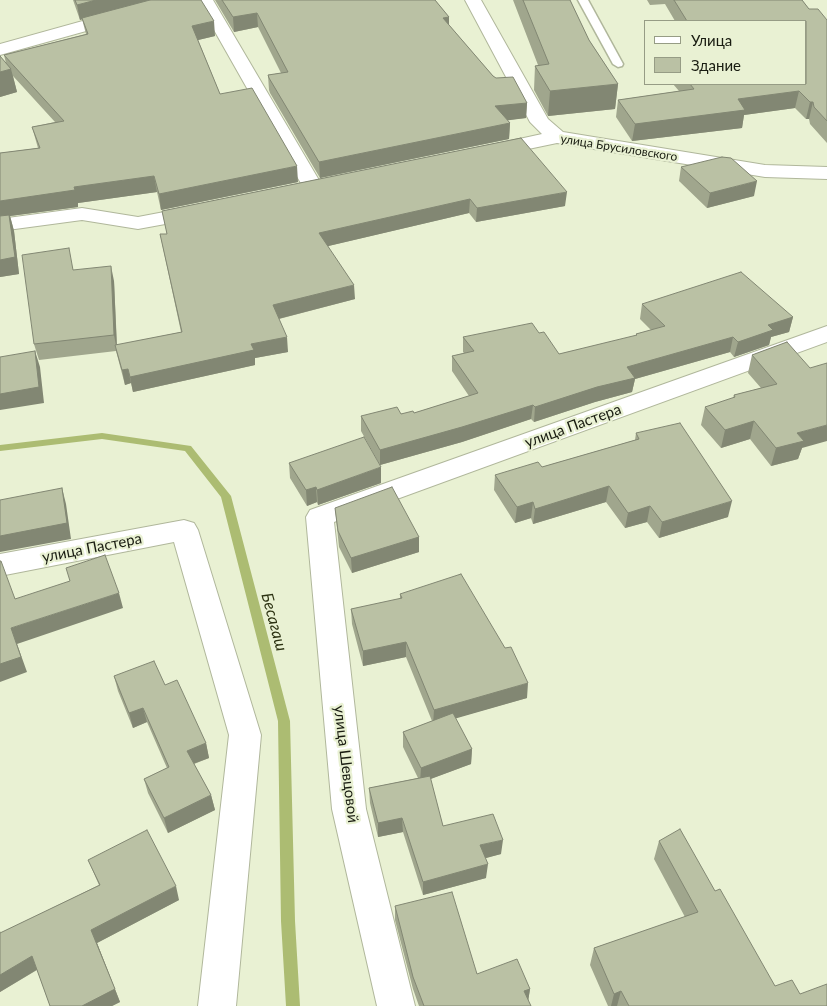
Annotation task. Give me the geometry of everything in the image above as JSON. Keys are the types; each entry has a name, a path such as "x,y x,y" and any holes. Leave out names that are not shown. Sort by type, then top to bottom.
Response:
{"street":[{"path":"0,50 177,0"},
{"path":"205,0 313,188"},
{"path":"473,0 540,122 557,137"},
{"name":"улица Брусиловского","path":"469,155 557,137 765,171 827,173"},
{"path":"0,225 82,214 138,223 216,208"},
{"name":"улица Пастера","path":"320,518 827,334"},
{"name":"улица Шевцовой","path":"320,518 349,809 396,1006"},
{"name":"улица Пастера","path":"0,565 184,530 245,735 217,1006"}],"lane":[{"path":"583,0 618,64"}],"building":[{"path":"75,0 96,0 77,5"},
{"path":"150,0 201,0 214,21 192,26 220,94 252,88 297,166 159,194 154,176 74,187 75,190 0,201 0,153 40,148 32,127 64,121 4,55 88,34 82,18"},
{"path":"222,0 435,0 449,17 443,18 493,76 496,78 513,77 527,103 495,106 510,123 319,162 269,78 268,75 288,72 257,13 233,17"},
{"path":"523,0 570,0 589,40 618,84 550,91 535,66 549,64"},
{"path":"674,0 802,0 809,9 818,9 827,20 827,121 814,107 813,102 810,102 799,91 738,99 745,110 635,124 618,100 694,89 691,85 807,85 807,20 686,20"},
{"path":"0,56 11,69 0,72"},
{"path":"521,138 567,192 477,208 470,199 319,233 354,285 273,305 287,337 251,344 254,350 130,377 128,369 122,370 115,345 182,332 160,234 167,234 162,211"},
{"path":"722,157 731,158 757,181 710,193 681,167"},
{"path":"9,215 15,257 0,260 0,216"},
{"path":"69,248 73,270 111,266 114,335 34,344 22,255"},
{"path":"741,272 793,317 768,325 773,330 738,342 733,337 627,367 635,378 597,387 535,407 533,405 380,450 361,416 397,407 401,414 413,411 414,413 478,393 452,356 474,351 463,337 532,323 539,333 544,332 559,354 637,335 665,326 642,304"},
{"path":"787,342 810,368 827,363 827,425 797,433 804,441 776,448 754,421 725,430 705,407 735,397 734,395 777,384 752,355"},
{"path":"35,351 39,387 0,394 0,357"},
{"path":"680,423 732,501 662,522 650,506 628,513 609,486 535,509 533,502 517,507 495,475 538,462 542,467 639,439 636,433"},
{"path":"364,437 381,467 317,490 316,487 306,490 289,463"},
{"path":"392,487 419,537 351,558 338,531 335,508"},
{"path":"62,488 67,523 0,536 0,500"},
{"path":"105,555 119,593 11,628 21,657 0,664 0,561 15,599 70,581 66,568"},
{"path":"461,574 505,648 511,647 528,683 434,710 406,642 363,651 351,609 402,598 400,594"},
{"path":"154,661 165,685 177,680 206,743 187,751 211,795 164,818 144,779 169,767 143,708 129,713 114,676"},
{"path":"453,713 472,749 421,768 403,732"},
{"path":"430,776 443,826 493,814 503,840 480,845 488,864 423,882 402,818 378,823 369,788"},
{"path":"680,829 715,891 720,889 775,986 792,980 800,994 827,984 827,1006 629,1006 621,991 614,994 594,948 698,912 659,841"},
{"path":"147,830 176,886 91,930 115,989 82,1006 50,1006 32,956 0,975 0,933 100,885 88,860"},
{"path":"452,892 477,974 517,959 530,989 524,991 531,1006 424,1006 413,977 395,906"}],"waterway":[{"name":"Бесагаш","path":"0,448 102,436 188,448 226,496 284,721 288,921 293,1006"}]}
